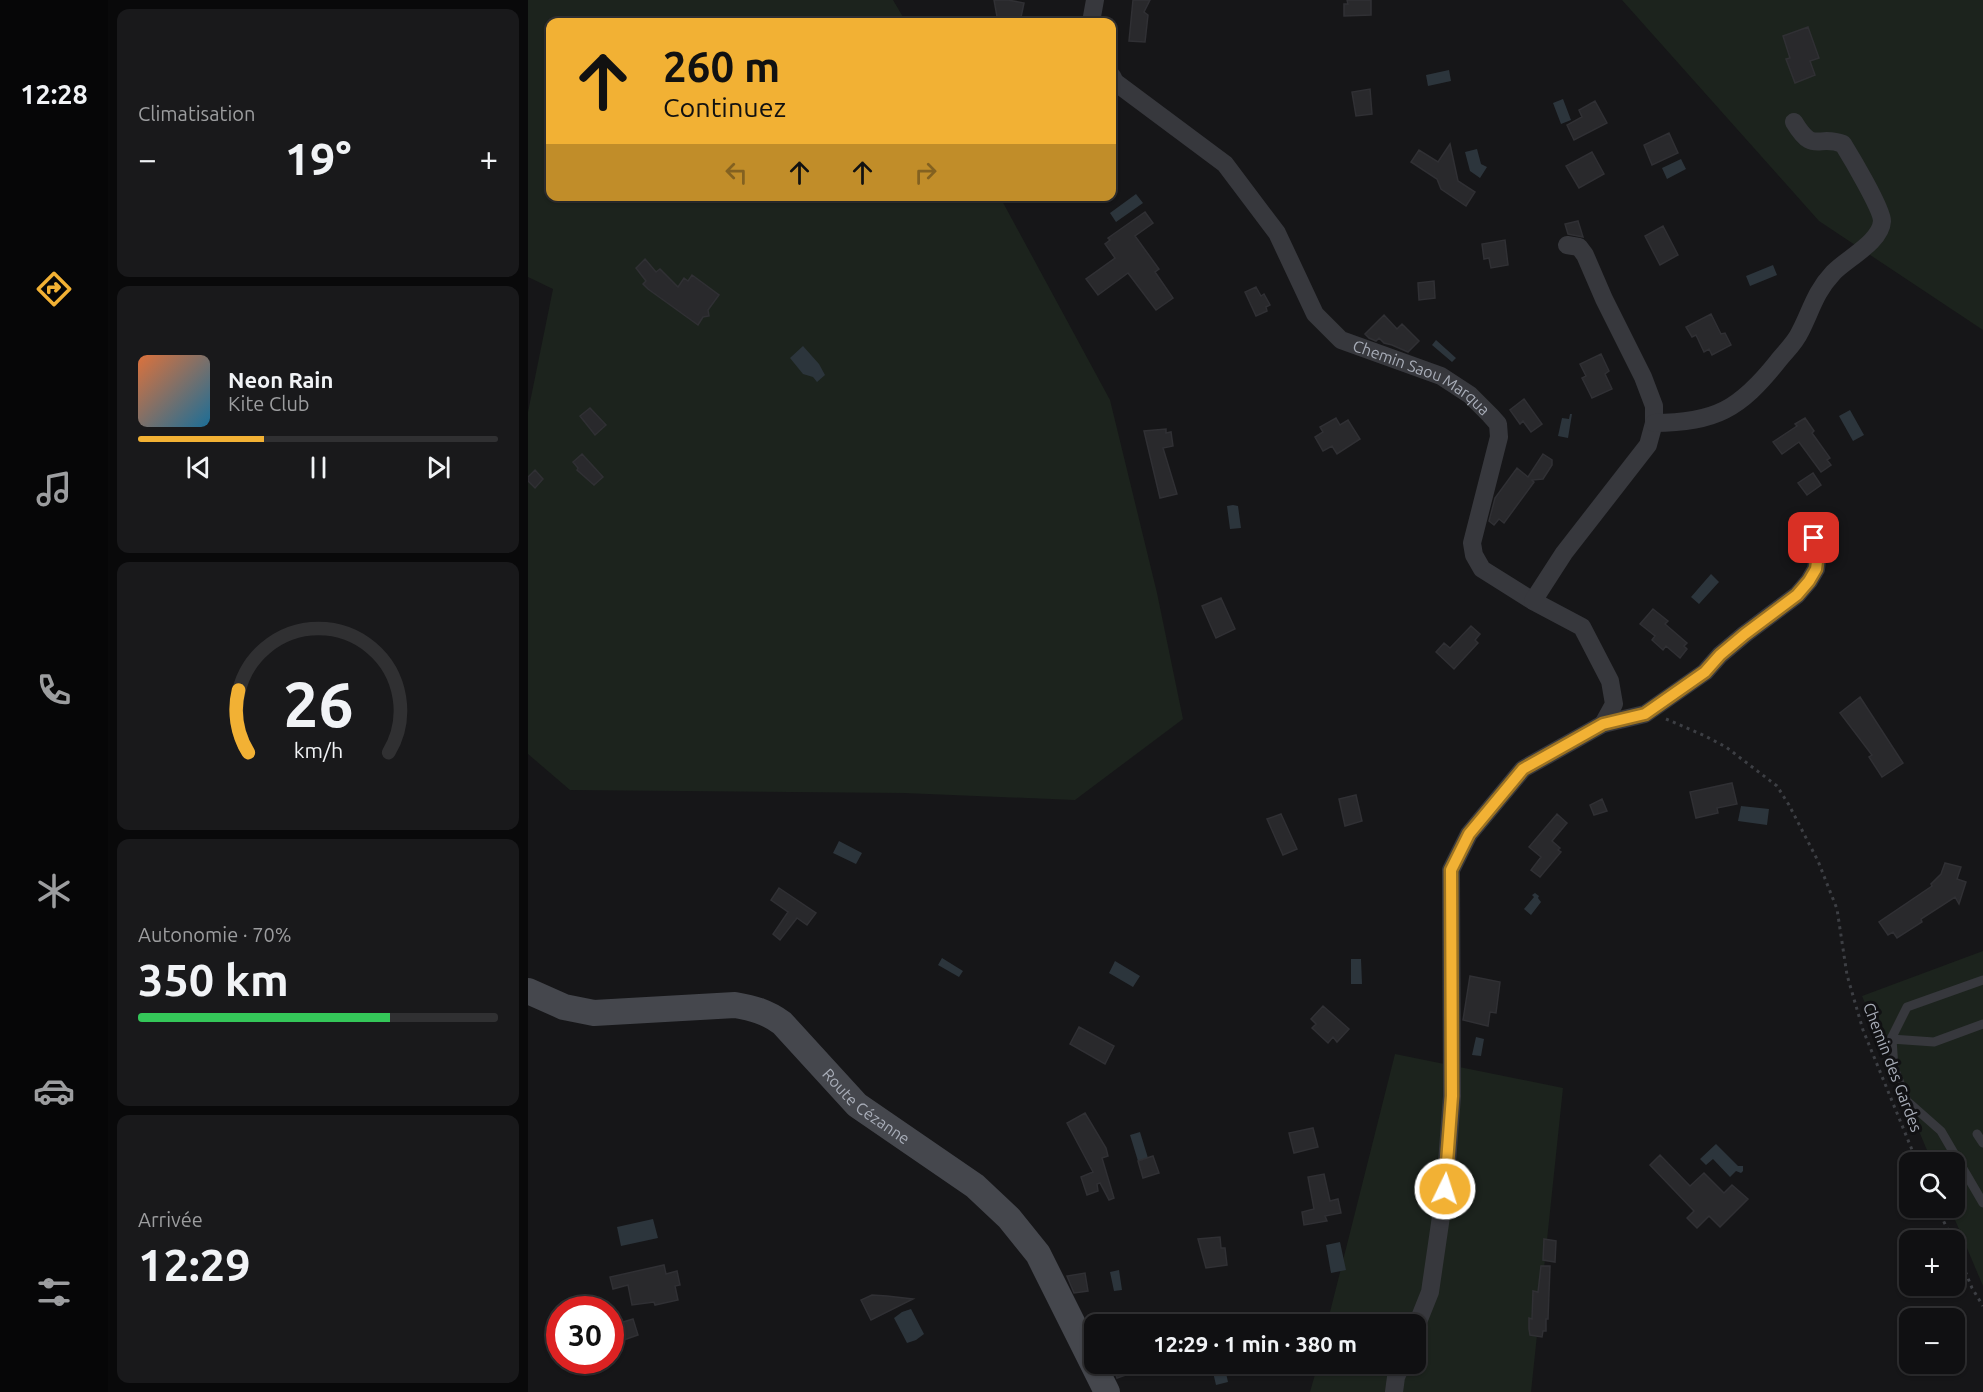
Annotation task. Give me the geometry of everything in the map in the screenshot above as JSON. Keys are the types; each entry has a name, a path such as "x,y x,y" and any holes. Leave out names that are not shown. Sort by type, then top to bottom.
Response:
{"street":[{"path":"1092,18 1095,0"},
{"name":"Chemin Saou Marqua","path":"1116,83 1225,164 1277,233 1315,314 1341,340 1441,376 1470,395 1497,424 1499,437 1473,543 1474,555 1482,569 1533,601"},
{"path":"1654,423 1703,419 1735,405 1758,385 1799,334 1815,296 1833,273 1870,243 1879,231 1882,220 1878,208 1843,144 1812,142 1803,137 1794,122"},
{"path":"1567,245 1579,247 1585,255 1643,377 1654,406 1654,423 1648,445 1564,553 1533,601 1582,627 1610,681 1614,704 1603,724"},
{"path":"1421,1314 1430,1292 1445,1189 1452,1096 1451,870 1469,834 1523,769 1603,724 1645,714 1705,672 1720,655 1797,595 1816,569 1818,554 1811,527"},
{"name":"Route Cézanne","path":"528,991 564,1007 594,1013 735,1005 755,1008 770,1014 782,1023 857,1105 975,1186 1009,1218 1038,1254 1107,1392"},
{"path":"1394,1392 1397,1374"}],"lane":[{"path":"1983,980 1907,1007 1892,1039 1894,1068 1907,1101 1941,1131 1983,1203"},
{"path":"1892,1039 1935,1042 1983,1024"},
{"path":"1977,1134 1983,1143"}],"path":[{"name":"Chemin des Gardes","path":"1645,714 1659,716 1726,747 1777,786 1789,805 1818,861 1837,909 1847,975 1863,1030 1913,1152"},
{"path":"1965,1270 1983,1306"}],"shaded area":[{"path":"528,0 893,0 904,18 546,18 546,201 1002,201 1110,400 1157,593 1183,719 1075,800 904,793 570,790 528,754 528,412 553,289 528,277"},
{"path":"1622,0 1983,0 1983,330 1819,221"},
{"path":"1449,70 1451,81 1428,86 1426,75"},
{"path":"1563,99 1571,120 1561,124 1553,103"},
{"path":"1477,149 1481,164 1487,167 1480,178 1470,171 1465,152"},
{"path":"1681,159 1686,169 1667,179 1662,168"},
{"path":"1136,194 1143,203 1116,222 1110,213"},
{"path":"1773,265 1777,275 1750,286 1746,276"},
{"path":"1436,340 1456,358 1452,362 1432,345"},
{"path":"803,346 819,364 825,375 817,382 813,377 803,374 790,358"},
{"path":"1850,410 1864,435 1853,441 1839,416"},
{"path":"1572,414 1568,438 1558,436 1562,418 1569,419"},
{"path":"1227,506 1238,506 1241,528 1230,529"},
{"path":"1711,574 1719,582 1699,604 1691,597"},
{"path":"1741,806 1769,809 1767,825 1738,821"},
{"path":"839,841 862,853 856,864 833,853"},
{"path":"1535,893 1541,902 1531,915 1524,909"},
{"path":"1983,951 1983,1286 1965,1243 1965,1230 1959,1230 1954,1218 1965,1218 1965,1152 1928,1152 1862,996"},
{"path":"942,958 963,971 959,977 938,965"},
{"path":"1351,959 1361,959 1362,984 1351,984"},
{"path":"1115,961 1140,976 1133,987 1109,973"},
{"path":"1476,1037 1484,1039 1481,1056 1472,1055"},
{"path":"1395,1054 1563,1088 1531,1392 1310,1392 1315,1374 1426,1374 1426,1314 1330,1314"},
{"path":"1140,1132 1148,1158 1138,1161 1130,1135"},
{"path":"1716,1144 1738,1166 1743,1166 1741,1173 1736,1171 1730,1177 1713,1159 1706,1165 1700,1159"},
{"path":"653,1219 658,1238 621,1246 617,1227"},
{"path":"1340,1242 1346,1270 1331,1273 1326,1245"},
{"path":"1119,1270 1122,1290 1114,1291 1110,1272"},
{"path":"911,1309 924,1334 907,1343 894,1318"},
{"path":"1213,1374 1226,1374 1228,1382 1216,1385"}],"building":[{"path":"994,0 1024,3 1021,18 997,18"},
{"path":"1133,0 1150,0 1144,12 1148,15 1145,42 1129,41"},
{"path":"1347,0 1371,0 1371,15 1344,16 1344,4 1348,4"},
{"path":"1808,27 1819,58 1810,61 1815,75 1795,83 1786,59 1790,58 1783,36"},
{"path":"1370,89 1372,114 1356,116 1352,92"},
{"path":"1595,101 1607,123 1574,140 1567,125 1582,117 1579,110"},
{"path":"1669,133 1678,153 1652,165 1644,145"},
{"path":"1450,144 1458,181 1475,192 1466,206 1441,189 1437,179 1411,162 1419,150 1438,162"},
{"path":"1592,152 1604,174 1579,188 1566,166"},
{"path":"1145,212 1153,223 1135,236 1159,269 1155,272 1173,298 1156,310 1128,273 1098,295 1086,279 1115,258 1105,244 1110,240 1108,238"},
{"path":"1578,221 1583,237 1568,234 1565,224"},
{"path":"1663,226 1678,255 1660,265 1645,236"},
{"path":"1505,240 1508,265 1491,268 1489,258 1484,259 1482,244"},
{"path":"645,259 656,272 660,269 678,287 684,278 688,281 692,275 719,295 708,310 709,316 703,317 698,325 648,289 643,284 646,281 636,268"},
{"path":"1434,281 1435,298 1419,300 1418,283"},
{"path":"1256,287 1261,296 1264,294 1270,305 1266,307 1267,311 1256,316 1245,292"},
{"path":"1711,314 1721,334 1725,333 1731,345 1712,355 1709,349 1704,352 1696,335 1692,337 1686,327"},
{"path":"1384,315 1397,329 1402,324 1419,341 1408,352 1384,343 1379,338 1376,341 1365,334"},
{"path":"1601,354 1609,371 1605,374 1612,389 1592,398 1582,378 1586,376 1580,364"},
{"path":"1524,399 1542,424 1531,432 1523,421 1520,424 1510,410"},
{"path":"590,408 606,425 595,435 580,416"},
{"path":"1336,418 1340,425 1348,420 1360,439 1337,454 1332,446 1323,451 1315,437 1323,432 1320,427"},
{"path":"1805,418 1814,431 1812,433 1830,458 1827,460 1831,465 1821,472 1799,442 1782,454 1773,442"},
{"path":"1166,429 1166,433 1171,432 1173,446 1163,448 1177,494 1160,498 1144,431"},
{"path":"582,454 603,477 594,485 577,470 573,462"},
{"path":"1543,454 1552,460 1552,465 1543,479 1532,480 1534,482 1504,523 1499,519 1494,525 1489,521 1495,498 1517,468 1528,477"},
{"path":"535,470 543,479 535,488 528,481 528,477"},
{"path":"1813,473 1821,485 1807,495 1798,483"},
{"path":"1221,598 1235,629 1216,638 1202,606"},
{"path":"1653,609 1668,621 1665,624 1687,643 1684,646 1687,649 1680,658 1666,646 1663,650 1652,640 1655,636 1640,624"},
{"path":"1471,626 1480,634 1475,640 1478,643 1454,669 1436,652 1444,643 1450,648"},
{"path":"1860,697 1903,763 1882,777 1869,757 1872,755 1840,713"},
{"path":"1732,783 1737,804 1717,808 1718,813 1696,818 1690,792"},
{"path":"1356,795 1362,821 1345,826 1339,799"},
{"path":"1602,799 1607,811 1594,815 1590,805"},
{"path":"1281,814 1297,849 1283,855 1267,819"},
{"path":"1557,814 1567,823 1552,841 1561,852 1540,877 1531,870 1541,857 1529,847"},
{"path":"1945,863 1961,867 1957,879 1966,882 1959,904 1955,897 1897,938 1893,932 1888,935 1879,922 1932,886 1931,884 1941,874"},
{"path":"779,888 816,913 807,925 797,918 780,940 773,934 788,912 771,900"},
{"path":"1470,976 1500,982 1496,1013 1490,1012 1488,1026 1463,1020"},
{"path":"1323,1006 1349,1029 1337,1042 1333,1037 1328,1043 1312,1028 1316,1024 1311,1019"},
{"path":"1079,1027 1114,1046 1105,1064 1070,1044"},
{"path":"1085,1113 1106,1148 1108,1156 1102,1158 1114,1198 1109,1200 1100,1183 1097,1184 1098,1191 1087,1195 1081,1177 1093,1172 1067,1123"},
{"path":"1313,1128 1318,1147 1294,1153 1289,1133"},
{"path":"1660,1155 1690,1186 1704,1173 1724,1193 1732,1185 1748,1199 1720,1227 1709,1216 1697,1228 1687,1218 1694,1211 1650,1165"},
{"path":"1153,1156 1159,1173 1143,1178 1138,1161"},
{"path":"1324,1174 1330,1201 1338,1199 1341,1213 1325,1216 1327,1221 1304,1225 1302,1212 1314,1209 1308,1177"},
{"path":"1220,1237 1221,1248 1225,1248 1227,1265 1206,1268 1198,1239"},
{"path":"1544,1239 1556,1241 1555,1262 1543,1260"},
{"path":"664,1265 666,1274 677,1271 680,1285 675,1286 678,1300 655,1305 654,1302 632,1305 628,1285 613,1289 610,1277"},
{"path":"1541,1266 1550,1266 1548,1319 1546,1319 1546,1331 1543,1331 1542,1337 1530,1335 1529,1329 1529,1318 1532,1319 1533,1291 1538,1292"},
{"path":"1085,1273 1088,1291 1074,1293 1067,1276"},
{"path":"872,1295 913,1299 871,1320 861,1300"},
{"path":"633,1319 638,1335 624,1340 624,1322"},
{"path":"1116,1374 1129,1374 1117,1378"}],"route":[{"path":"1445,1189 1452,1096 1451,870 1469,834 1523,769 1603,724 1645,714 1705,672 1720,655 1745,634 1797,595 1816,569 1818,554 1814,538"}]}
